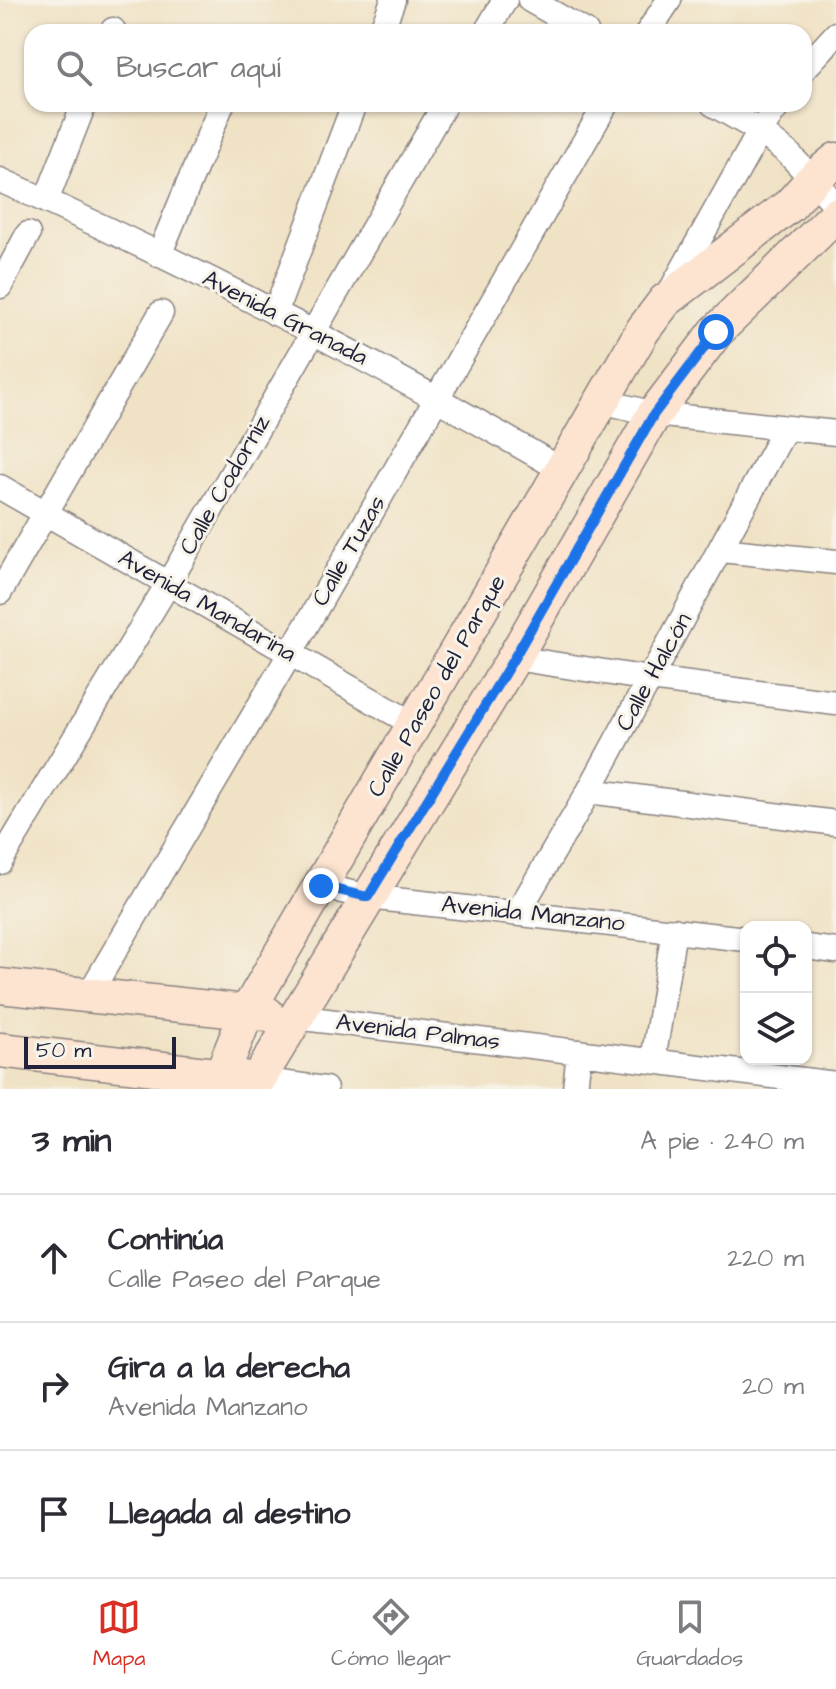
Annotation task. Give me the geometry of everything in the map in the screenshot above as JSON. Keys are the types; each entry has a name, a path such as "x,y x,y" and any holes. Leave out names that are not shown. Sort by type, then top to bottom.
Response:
{"main road":[{"name":"Calle Paseo del Parque","path":"239,1084 247,1012 643,330 665,301 790,205 825,170"},
{"name":"Calle Paseo del Parque","path":"239,1084 295,1017 514,658 654,414 716,332 836,215"},
{"name":"Avenida Palmas","path":"0,986 295,1017"},
{"path":"0,1050 239,1084"}],"street":[{"path":"384,24 393,0"},
{"path":"491,24 505,0"},
{"path":"530,0 572,24"},
{"path":"653,24 669,0"},
{"path":"812,60 836,34"},
{"path":"46,201 81,112"},
{"path":"159,255 219,112"},
{"path":"275,313 351,112"},
{"name":"Calle Codorniz","path":"0,862 168,584 440,112"},
{"name":"Calle Tuzas","path":"88,996 290,654 601,112"},
{"path":"727,112 760,131 789,154 825,170 836,205"},
{"name":"Calle Paseo del Parque","path":"665,301 773,112"},
{"name":"Avenida Granada","path":"0,180 215,280 438,398 562,470"},
{"path":"0,286 28,234"},
{"path":"0,592 161,313"},
{"path":"602,401 654,414 836,433"},
{"name":"Calle Halcón","path":"518,912 589,791 785,429"},
{"name":"Avenida Mandarina","path":"0,487 415,725"},
{"path":"721,550 836,562"},
{"path":"514,658 836,703"},
{"path":"589,791 836,823"},
{"name":"Avenida Manzano","path":"321,886 368,897 740,938"},
{"path":"653,1061 674,930"},
{"path":"812,948 836,951"},
{"name":"Avenida Palmas","path":"295,1017 836,1084"},
{"path":"575,1089 579,1052"},
{"path":"239,1084 325,1089"}],"route":[{"path":"321,886 368,897 514,658 654,414 687,366 716,332"}]}
